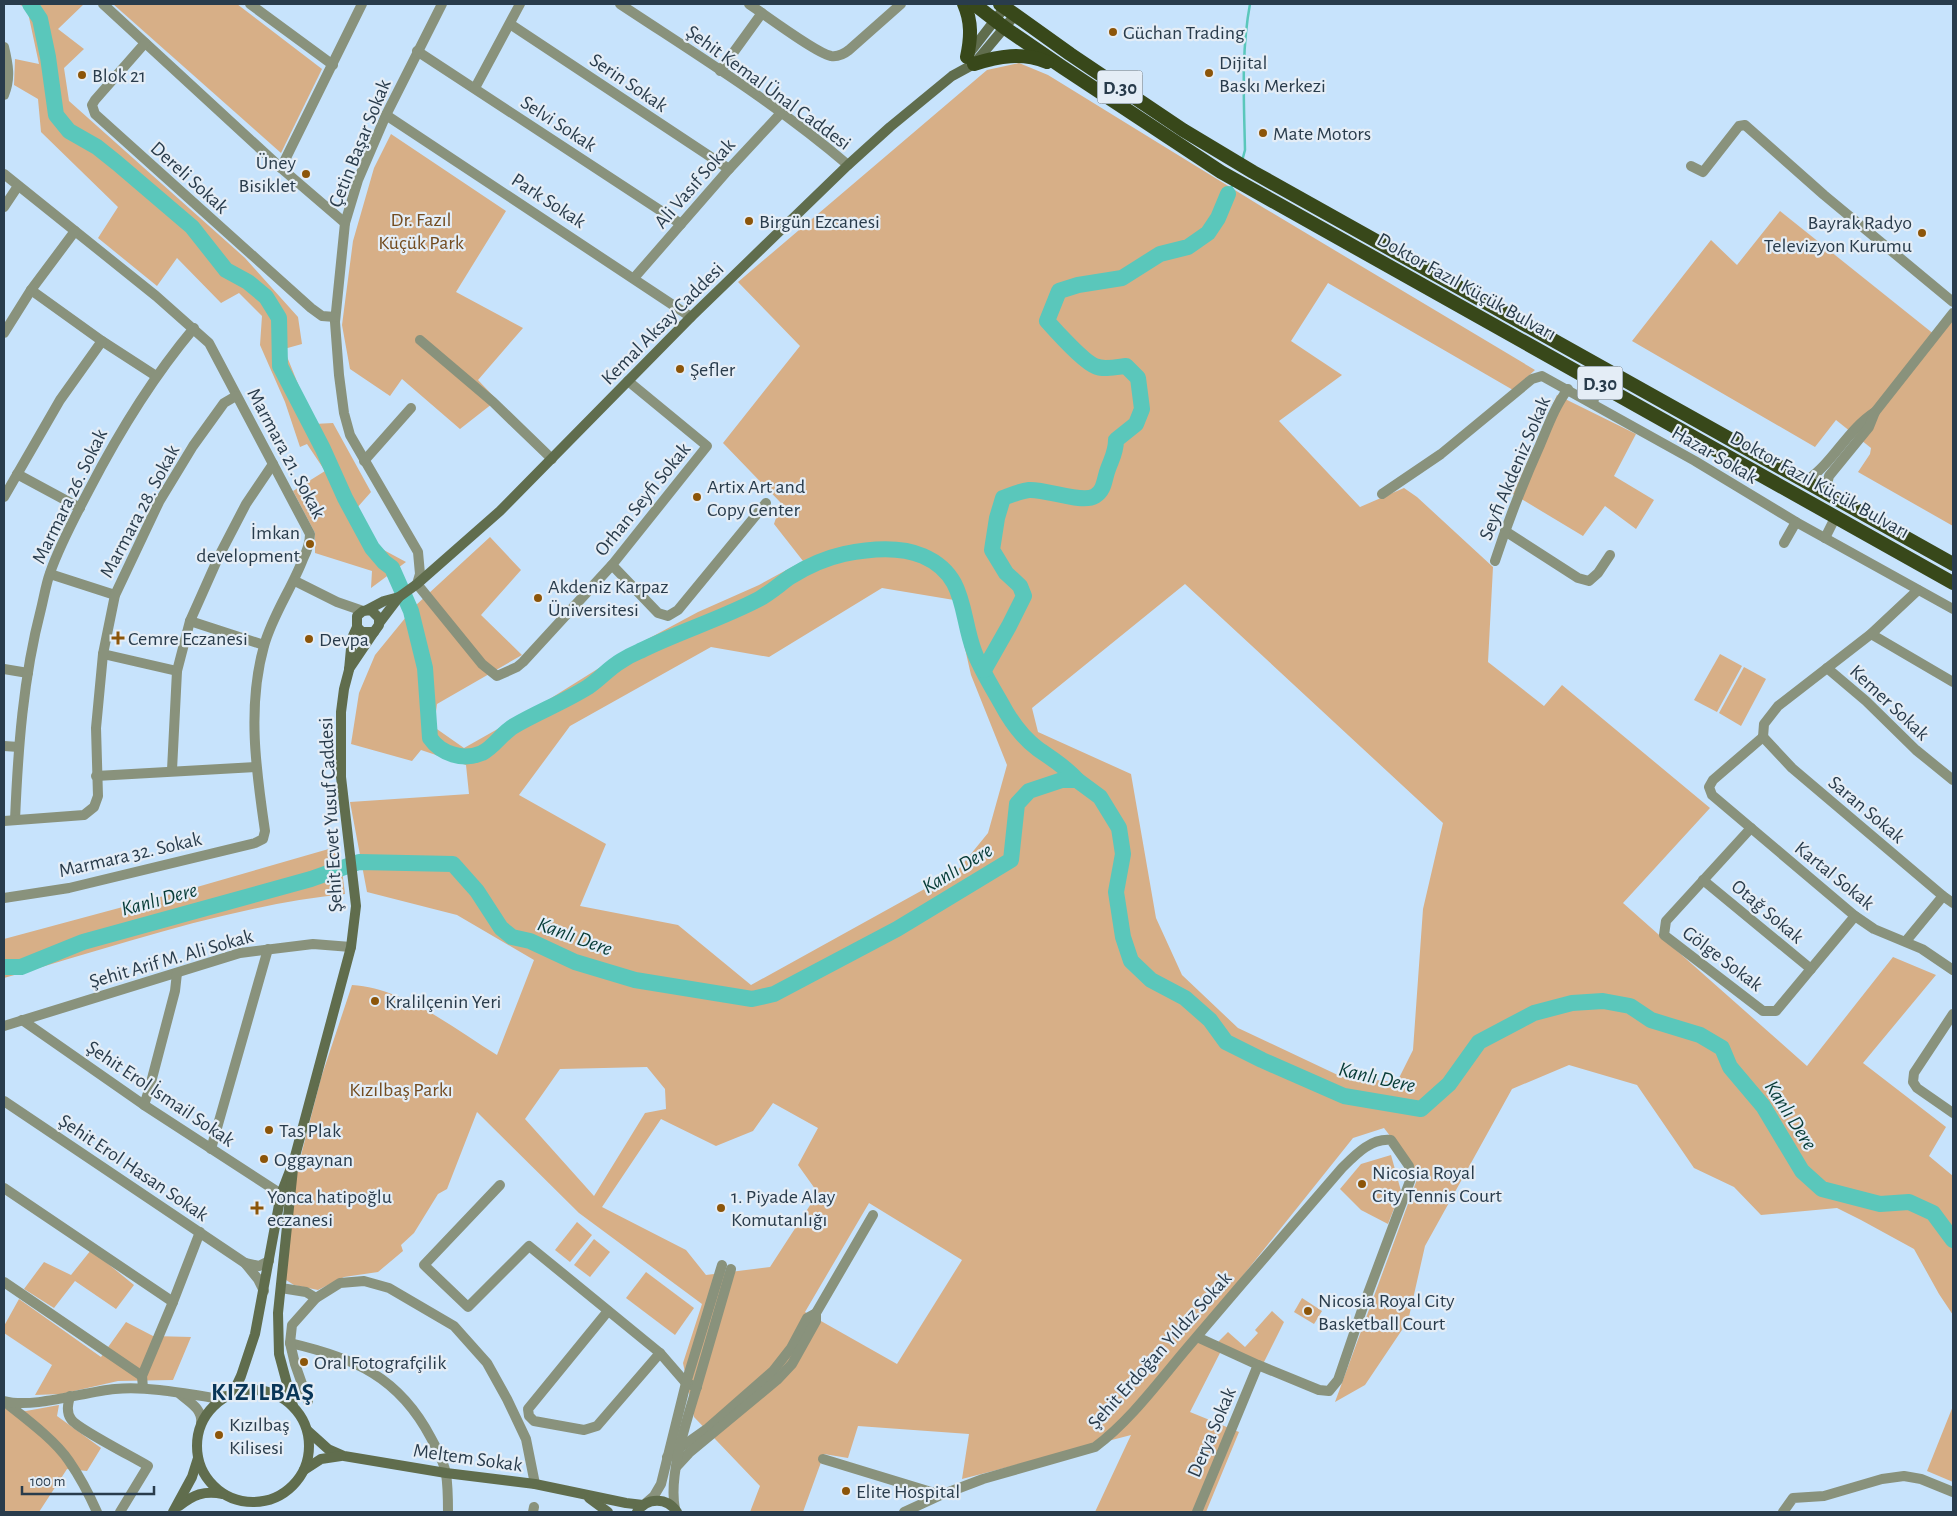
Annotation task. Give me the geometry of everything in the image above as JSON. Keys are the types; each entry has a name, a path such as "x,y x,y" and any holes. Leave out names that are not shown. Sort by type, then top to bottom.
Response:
{"highway":[{"path":"964,4 970,24 971,61 1020,55 1038,58 1062,68"},
{"name":"Doktor Fazıl Küçük Bulvarı","path":"974,4 1000,25 1062,68 1221,172 1953,583"},
{"name":"Doktor Fazıl Küçük Bulvarı","path":"1009,7 1183,130 1253,172 1953,564"}],"main road":[{"name":"Kemal Aksay Caddesi","path":"380,622 399,597 417,584 500,511 691,317 848,165 890,127 971,61 1000,25 1009,7"},
{"name":"Kemal Aksay Caddesi","path":"365,610 384,601 399,597"},
{"path":"349,670 378,628 380,622 377,614 365,610 357,616 356,625 362,632 374,632"},
{"name":"Şehit Ecvet Yusuf Caddesi","path":"229,1395 241,1376 255,1334 270,1261 280,1194 294,1160 351,948 356,906 341,777 340,745 341,712 349,670 352,638 356,625"},
{"name":"Şehit Ecvet Yusuf Caddesi","path":"293,1406 279,1354 278,1313 294,1160"},
{"path":"248,1389 265,1390 280,1396 293,1406 302,1417 308,1431 309,1450 304,1470 296,1483 284,1493 270,1500 254,1502 238,1500 224,1494 212,1484 203,1472 198,1458 197,1440 201,1423 211,1408 229,1395 248,1389"},
{"name":"Meltem Sokak","path":"308,1431 328,1449 344,1456 534,1484 643,1506 659,1500 665,1502 676,1511"},
{"name":"Meltem Sokak","path":"304,1470 321,1459 344,1456"},
{"path":"175,1510 192,1477 198,1458"},
{"path":"175,1510 192,1496 204,1492 224,1494"},
{"name":"Meltem Sokak","path":"586,1495 608,1512"}],"street":[{"path":"103,4 281,168 345,223"},
{"path":"250,4 333,65"},
{"path":"281,168 362,4"},
{"name":"Çetin Başar Sokak","path":"417,584 420,574 418,552 350,435 344,413 339,375 335,317 345,223 358,180 386,114 442,4"},
{"path":"475,88 520,4"},
{"name":"Şehit Kemal Ünal Caddesi","path":"620,4 782,112 848,165"},
{"path":"749,4 815,48 831,56 842,55 849,50 901,4"},
{"path":"720,71 762,13"},
{"name":"Serin Sokak","path":"510,24 729,169"},
{"name":"Dereli Sokak","path":"145,43 95,100 92,106 95,114 311,308 322,316 335,317"},
{"path":"4,47 10,72 8,86 4,95"},
{"name":"Selvi Sokak","path":"417,51 681,224"},
{"name":"Ali Vasıf Sokak","path":"634,278 729,169 782,112"},
{"name":"Park Sokak","path":"386,114 691,317"},
{"path":"1691,166 1703,172 1739,126 1745,125 1953,302"},
{"name":"Marmara 21. Sokak","path":"4,174 194,328 208,343 219,360 236,396 310,534 310,542 294,581 264,645 255,702 256,767 265,831 263,840"},
{"path":"4,207 18,186"},
{"path":"4,333 30,290 75,231"},
{"path":"30,290 102,341 156,376"},
{"path":"1831,495 1827,484 1829,476 1869,427 1875,412 1953,313"},
{"name":"Marmara 26. Sokak","path":"15,820 19,747 28,673 34,636 50,574 65,536 116,439 156,376 194,328"},
{"path":"420,340 493,402 552,459"},
{"path":"4,496 60,400 102,341"},
{"name":"Hazar Sokak","path":"1382,494 1441,454 1532,378 1542,376 1695,461 1824,538 1953,609"},
{"name":"Orhan Seyfi Sokak","path":"417,584 482,664 497,676 517,667 523,662 612,565 707,446 628,381"},
{"path":"1594,404 1597,382"},
{"name":"Seyfi Akdeniz Sokak","path":"1495,561 1531,464 1559,402 1568,389"},
{"name":"Marmara 28. Sokak","path":"15,820 84,815 94,807 98,796 96,728 104,654 115,595 132,556 169,486 193,446 224,403 236,396"},
{"path":"364,461 411,408"},
{"path":"1806,481 1816,474 1863,420 1875,412"},
{"path":"172,770 177,671 190,621 219,556 241,513 273,464"},
{"path":"17,474 80,508"},
{"path":"612,565 658,613 668,616 678,610 766,502"},
{"path":"1824,538 1836,516"},
{"path":"1784,543 1796,522"},
{"path":"1505,531 1578,578 1589,581 1598,573 1610,555"},
{"path":"50,574 115,595"},
{"path":"294,581 337,602 365,610"},
{"name":"Kemer Sokak","path":"1763,737 1764,724 1778,706 1871,634 1918,590"},
{"path":"337,602 349,612 356,625"},
{"path":"190,621 264,645"},
{"path":"1871,634 1953,682"},
{"path":"104,654 177,671"},
{"name":"Kemer Sokak","path":"1827,668 1866,701 1916,750 1953,780"},
{"path":"4,669 28,673"},
{"name":"Kartal Sokak","path":"1763,737 1713,780 1709,787 1712,795 1855,916 1874,929 1922,949 1953,970"},
{"name":"Saran Sokak","path":"1763,737 1792,768 1953,903"},
{"path":"4,746 19,747"},
{"path":"96,776 172,770 256,767"},
{"path":"4,821 15,820"},
{"name":"Gölge Sokak","path":"1751,828 1666,921 1664,935 1763,1011 1776,1011 1855,916"},
{"name":"Marmara 32. Sokak","path":"4,898 69,888 263,840"},
{"name":"Otağ Sokak","path":"1703,880 1811,969"},
{"path":"1906,941 1943,896"},
{"name":"Şehit Arif M. Ali Sokak","path":"4,1026 240,953 312,944 351,948"},
{"path":"211,1149 268,949"},
{"path":"144,1105 175,991 177,974"},
{"path":"1953,1014 1914,1073 1913,1082 1917,1088 1953,1113"},
{"name":"Şehit Erol İsmail Sokak","path":"22,1020 144,1105 280,1194"},
{"name":"Şehit Erol Hasan Sokak","path":"4,1100 245,1263 258,1279 264,1291"},
{"name":"Şehit Erdoğan Yıldız Sokak","path":"904,1512 983,1479 1095,1447 1107,1438 1136,1408 1342,1168 1357,1153 1380,1139 1391,1140 1409,1166 1410,1181 1338,1380 1329,1391 1319,1390 1258,1365"},
{"path":"500,1185 424,1265 468,1307 529,1246 660,1353 686,1383 697,1387"},
{"path":"4,1188 173,1302"},
{"path":"677,1466 689,1453 777,1380 787,1369 799,1352 816,1321 816,1313 873,1215"},
{"path":"142,1388 142,1376 200,1232"},
{"path":"245,1263 259,1266 270,1261"},
{"path":"643,1506 654,1496 661,1484 686,1383 726,1267 680,1449 673,1499 676,1511"},
{"path":"308,1401 290,1343 292,1325 316,1298 340,1283 364,1281 389,1288 454,1326 487,1363 526,1439 534,1484"},
{"path":"4,1282 142,1376"},
{"path":"281,1288 306,1292 316,1298"},
{"path":"608,1310 528,1409 529,1416 534,1420 584,1430 597,1426 660,1353"},
{"path":"667,1457 708,1428 773,1371 791,1348 807,1318 816,1313"},
{"path":"1197,1337 1258,1365"},
{"path":"290,1343 353,1362 367,1369 396,1390 411,1405 421,1418 446,1472 448,1512"},
{"name":"Derya Sokak","path":"1197,1512 1258,1365"},
{"path":"5,1402 33,1402 115,1389 142,1388 214,1398 229,1395"},
{"path":"179,1394 200,1411 202,1416 201,1423"},
{"path":"70,1396 67,1407 71,1420 148,1466 120,1512"},
{"path":"5,1402 68,1459 88,1492 97,1512"},
{"path":"823,1459 941,1495"},
{"path":"1783,1512 1792,1498 1824,1496 1882,1479 1904,1476 1921,1479 1953,1492"}],"green space":[{"path":"18,4 84,4 58,29 84,49 64,68 69,101 245,258 298,317 302,344 284,349 314,424 333,423 371,492 356,509 380,548 406,562 371,588 372,571 315,553 315,533 293,491 325,471 307,444 300,447 285,402 260,345 262,316 239,293 221,303 177,258 157,286 98,238 118,207 41,132 38,99 14,85 15,59 39,64 27,8"},
{"path":"113,4 237,4 322,69 281,153"},
{"name":"Kızılbaş Parkı","path":"1019,63 1048,75 1264,208 1535,370 1513,390 1328,283 1291,341 1342,375 1279,421 1360,507 1404,488 1417,497 1493,567 1488,662 1544,706 1562,685 1710,808 1623,903 1807,1066 1893,957 1936,975 1863,1063 1946,1127 1929,1156 1953,1176 1953,1315 1914,1249 1837,1208 1761,1215 1734,1187 1694,1168 1637,1085 1569,1065 1512,1089 1425,1246 1408,1321 1365,1385 1335,1402 1419,1174 1384,1128 1353,1138 1193,1338 1221,1351 1190,1412 1239,1432 1206,1512 1095,1512 1131,1435 962,1479 969,1434 858,1426 848,1458 824,1454 803,1512 750,1512 760,1486 694,1417 683,1363 702,1304 579,1213 477,1112 447,1189 438,1194 414,1233 401,1245 403,1251 378,1272 344,1277 318,1290 294,1285 286,1280 283,1252 299,1163 321,1078 352,985 390,993 409,1001 497,1055 534,960 457,915 367,892 350,802 469,794 466,765 421,750 412,761 351,744 359,693 375,655 415,606 490,537 521,570 481,615 522,655 437,704 434,727 464,748 540,705 631,648 698,612 759,585 803,561 774,524 781,503 723,443 800,346 738,282 987,70","holes":["1185,584 1443,823 1423,909 1413,1050 1397,1082 1342,1077 1238,1028 1182,975 1156,918 1131,774 1038,732 1032,708","882,588 954,600 971,675 1007,765 988,833 957,871 751,985 678,925 580,906 606,844 519,795 570,726 711,647 769,657","647,1067 665,1089 666,1109 645,1113 594,1196 525,1119 560,1069","773,1103 818,1128 798,1165 818,1193 770,1267 706,1275 686,1250 602,1207 661,1119 716,1146 753,1131","869,1203 962,1260 897,1364 805,1312"]},
{"name":"Dr. Fazıl Küçük Park","path":"391,134 506,211 456,292 523,328 478,380 497,400 460,429 402,379 390,396 350,369 342,325 353,241 374,168"},
{"path":"1780,211 1935,335 1953,313 1953,526 1858,472 1870,454 1871,448 1836,420 1815,447 1632,341 1711,240 1737,265"},
{"path":"1557,395 1636,434 1614,476 1654,500 1636,529 1605,506 1583,536 1513,494"},
{"path":"1720,654 1742,666 1717,712 1694,700"},
{"path":"1744,667 1766,679 1741,726 1719,713"},
{"path":"339,846 345,894 302,900 216,917 4,978 4,939 197,887"},
{"path":"1391,1155 1401,1191 1388,1224 1361,1210 1340,1189 1361,1164"},
{"path":"577,1222 592,1235 570,1262 555,1250"},
{"path":"594,1239 610,1252 590,1277 574,1265"},
{"path":"91,1250 134,1285 116,1309 75,1281 54,1308 24,1289 44,1262 71,1275"},
{"path":"646,1272 694,1308 675,1335 626,1298"},
{"name":"Nicosia Royal City Basketball Court","path":"1302,1298 1322,1311 1314,1324 1294,1312"},
{"path":"19,1299 101,1357 126,1322 153,1336 191,1337 173,1380 118,1381 61,1394 35,1395 52,1365 4,1333 4,1326"},
{"path":"1272,1311 1284,1322 1263,1364 1217,1343 1228,1332 1245,1347 1258,1333 1255,1330"},
{"path":"59,1405 57,1416 101,1448 87,1471 67,1469 39,1512 4,1512 4,1408 26,1411"},
{"path":"1953,1406 1953,1482 1927,1471"}],"waterway":[{"path":"30,4 40,19 48,57 56,115 69,131 97,147 192,227 226,270 248,282 266,297 279,318 280,366 323,449 345,498 372,548 392,568 411,611 425,668 430,738 440,748 460,756 482,753 514,726 588,687 626,658 759,599 809,566 844,554 873,550 894,550 923,556 937,564 948,574 960,597 976,657 1008,716 1032,745 1064,767 1077,780"},
{"path":"1242,161 1245,150 1244,58 1250,4"},
{"path":"1228,194 1233,184"},
{"path":"984,670 1024,596 1020,586 1006,573 992,550 997,518 1003,498 1029,490 1082,498 1095,496 1101,491 1104,484 1115,452 1116,440 1136,424 1142,409 1138,378 1126,366 1110,368 1095,366 1084,359 1047,321 1059,291 1078,285 1122,278 1160,254 1188,247 1208,233 1218,218 1228,194"},
{"name":"Kanlı Dere","path":"4,967 21,967 83,942 311,879 359,862 453,864 477,891 501,928 512,937 530,941 575,962 635,980 752,999 774,994 897,929 1011,860 1017,804 1029,791 1062,780 1077,780 1100,797 1119,828 1123,854 1116,892 1123,937 1131,961 1151,980 1185,998 1210,1020 1226,1042 1344,1096 1421,1109 1449,1084 1479,1042 1534,1013 1572,1003 1603,1001 1630,1006 1651,1020 1700,1035 1722,1048 1730,1067 1763,1106 1802,1171 1822,1189 1880,1204 1909,1202 1933,1213 1953,1240"}],"place":[{"name":"Güchan Trading","path":"1113,32"},
{"name":"Dijital Baskı Merkezi","path":"1209,73"},
{"name":"Blok 21","path":"82,75"},
{"name":"Mate Motors","path":"1263,133"},
{"name":"Üney Bisiklet","path":"306,174"},
{"name":"Birgün Ezcanesi","path":"749,221"},
{"name":"Bayrak Radyo Televizyon Kurumu","path":"1922,233"},
{"name":"Şefler","path":"680,369"},
{"name":"Artix Art and Copy Center","path":"697,497"},
{"name":"İmkan development","path":"310,544"},
{"name":"Akdeniz Karpaz Üniversitesi","path":"538,598"},
{"name":"Cemre Eczanesi","path":"118,638"},
{"name":"Devpa","path":"309,639"},
{"name":"Kralilçenin Yeri","path":"375,1001"},
{"name":"Tas Plak","path":"269,1130"},
{"name":"Oggaynan","path":"264,1159"},
{"name":"Nicosia Royal City Tennis Court","path":"1362,1184"},
{"name":"Yonca hatipoğlu eczanesi","path":"257,1208"},
{"name":"1. Piyade Alay Komutanlığı","path":"721,1208"},
{"name":"Nicosia Royal City Basketball Court","path":"1308,1311"},
{"name":"Oral Fotografçilik","path":"304,1362"},
{"name":"Kızılbaş Kilisesi","path":"219,1435"},
{"name":"Elite Hospital","path":"846,1491"}],"district":[{"name":"KIZILBAŞ","path":"263,1391"}]}
